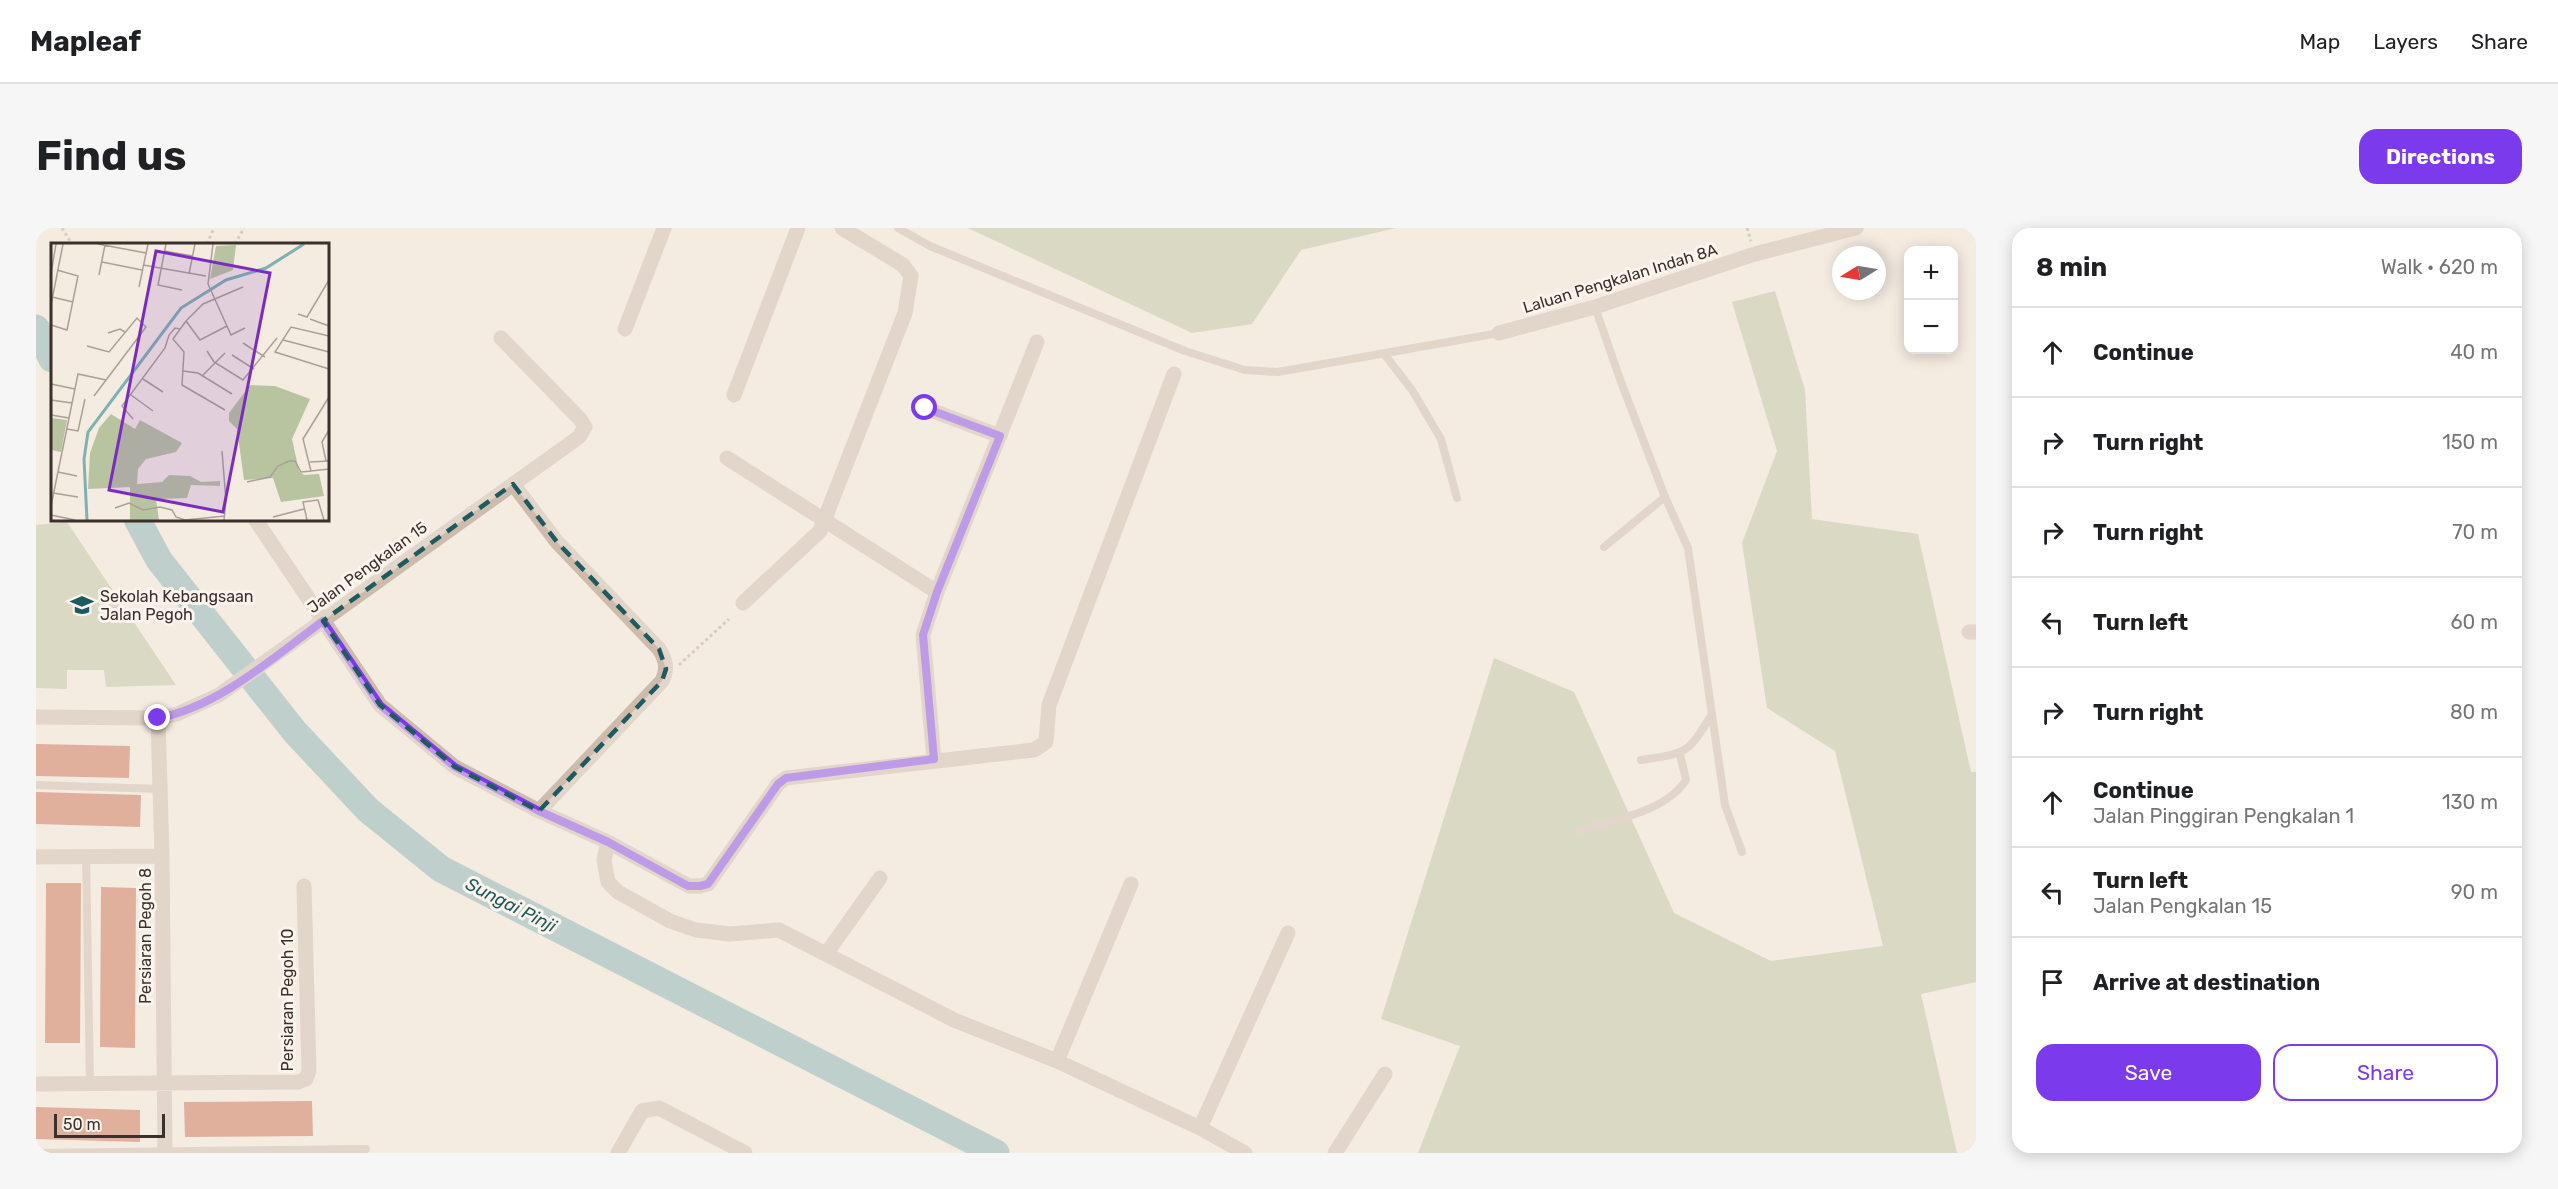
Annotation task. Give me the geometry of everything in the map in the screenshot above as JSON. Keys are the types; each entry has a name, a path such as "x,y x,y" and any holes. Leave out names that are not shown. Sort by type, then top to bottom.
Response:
{"street":[{"path":"626,329 664,228"},
{"path":"734,395 798,228"},
{"path":"742,603 820,531 905,313 912,285 911,276 903,265 842,228"},
{"name":"Laluan Pengkalan Indah 8A","path":"1498,333 1595,307 1755,254 1856,228"},
{"name":"Jalan Pengkalan 15","path":"36,717 158,718 177,714 219,695 579,437 585,427 580,419 501,338"},
{"path":"934,759 923,635 937,592 1037,342"},
{"path":"256,520 380,705 455,767 539,811 608,842 688,886 700,886 708,884 778,784 786,778 934,759 1034,750 1046,742 1049,705 1174,374"},
{"path":"925,408 1000,436"},
{"path":"727,458 937,592"},
{"path":"513,484 557,542 659,649 665,658 666,669 662,681 539,811"},
{"name":"Persiaran Pegoh 8","path":"158,718 161,789 165,1152"},
{"path":"608,842 604,860 608,882 618,892 670,921 696,930 730,934 779,930 954,1020 1057,1061 1200,1128 1245,1153"},
{"path":"36,857 162,856"},
{"path":"826,954 880,878"},
{"path":"1057,1061 1131,884"},
{"name":"Persiaran Pegoh 10","path":"164,1083 298,1082 306,1079 309,1071 304,886"},
{"path":"1200,1128 1288,933"},
{"path":"1335,1153 1385,1074"},
{"path":"36,1084 164,1083"},
{"path":"618,1153 642,1111 651,1108 658,1108 745,1153"}],"lane":[{"path":"898,228 930,246 1185,351 1245,370 1278,372 1385,355 1498,333"},
{"path":"1595,307 1665,497 1688,548 1725,805 1742,852"},
{"path":"1385,355 1412,390 1441,439 1457,498"},
{"path":"1604,547 1665,497"},
{"path":"1641,760 1680,754 1695,742 1712,714"},
{"path":"1577,831 1662,804 1680,790 1686,780 1680,754"},
{"path":"36,785 161,789"},
{"path":"86,856 90,1084"},
{"path":"36,1153 366,1149"}],"path":[{"path":"62,228 71,243"},
{"path":"207,243 214,228"},
{"path":"236,243 244,228"},
{"path":"666,669 676,667 729,619"}],"highlighted area":[{"path":"513,484 557,542 659,649 666,669 662,681 539,811 455,767 380,705 323,621"}],"green space":[{"path":"968,228 1396,228 1301,250 1252,324 1192,333"},
{"path":"1775,291 1805,390 1812,519 1918,534 1971,772 1976,772 1976,982 1921,994 1957,1153 1418,1153 1460,1046 1381,1019 1494,658 1574,692 1674,913 1771,961 1883,946 1835,751 1767,708 1742,543 1777,451 1732,302"},
{"name":"Sekolah Kebangsaan Jalan Pegoh","path":"67,522 176,685 106,687 104,670 67,670 67,689 36,688 36,525"}],"building":[{"path":"36,744 130,746 129,778 36,776"},
{"path":"36,792 141,795 140,827 36,824"},
{"path":"46,883 81,883 80,1043 45,1043"},
{"path":"101,887 136,888 135,1048 100,1047"},
{"path":"312,1101 313,1136 185,1137 184,1102"},
{"path":"36,1107 140,1110 140,1142 36,1139"}],"waterway":[{"name":"Sungai Pinji","path":"36,328 51,357"},
{"name":"Sungai Pinji","path":"138,520 159,560 295,732 368,810 441,869 996,1153"}],"place":[{"name":"Sekolah Kebangsaan Jalan Pegoh","path":"82,605"}],"route":[{"path":"158,718 177,714 219,695 323,621 380,705 455,767 539,811 608,842 688,886 708,884 778,784 786,778 934,759 923,635 937,592 1000,436 925,408"}]}
